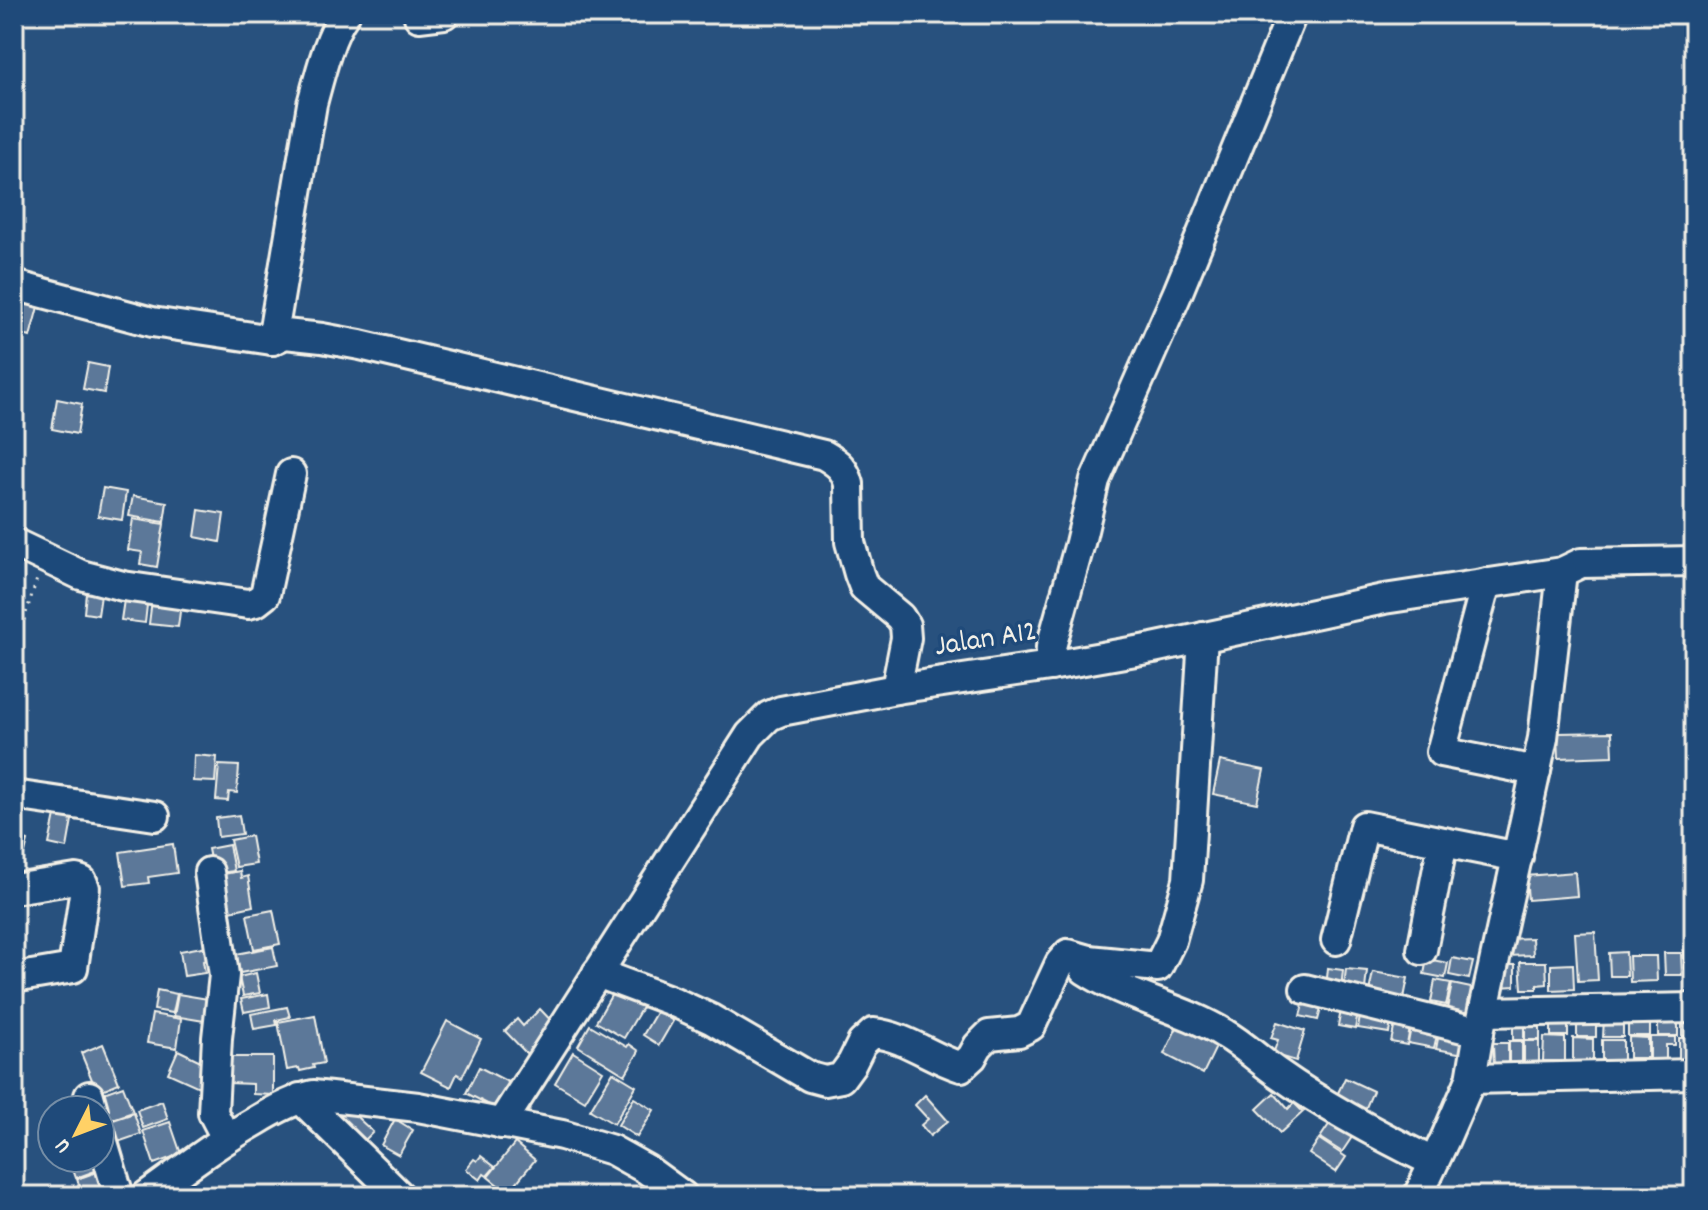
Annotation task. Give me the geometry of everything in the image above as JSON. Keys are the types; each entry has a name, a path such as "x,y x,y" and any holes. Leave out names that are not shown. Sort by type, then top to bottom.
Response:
{"street":[{"path":"272,340 312,104 324,61 345,14"},
{"path":"1050,666 1051,647 1095,480 1178,292 1292,14"},
{"path":"14,285 152,322 272,340 285,334 360,345 824,455 842,467 849,484 850,542 864,587 900,617 905,625 906,638 896,689"},
{"path":"14,543 81,575 123,586 248,604 265,595 291,474"},
{"name":"Jalan A12","path":"501,1124 750,735 769,716 896,689 1153,648 1384,599 1562,572 1581,563 1694,561"},
{"path":"1418,1196 1471,1079 1543,738 1562,572"},
{"path":"1486,583 1441,752 1536,771"},
{"path":"597,973 698,1013 810,1077 825,1081 841,1078 862,1043 873,1033 887,1034 961,1067 989,1035 1019,1032 1031,1026 1068,954 1089,960 1158,967 1171,941 1188,880 1203,637"},
{"path":"14,795 155,816"},
{"path":"1336,940 1364,826 1518,857"},
{"path":"1422,950 1443,842"},
{"path":"209,872 224,975 213,1113 226,1138"},
{"path":"14,889 76,879 82,881 85,888 73,968 14,978"},
{"path":"1089,960 1084,963 1085,970 1105,983 1223,1032 1302,1089 1375,1133 1433,1162"},
{"path":"1305,989 1482,1022 1694,1008"},
{"path":"1471,1079 1694,1074"},
{"path":"146,1196 182,1187 226,1138 274,1110 313,1095 418,1107 562,1135 612,1150 646,1169 683,1196"},
{"path":"300,1098 400,1196"},
{"path":"112,1174 119,1196"}],"path":[{"path":"14,651 43,556"}],"building":[{"path":"14,299 38,307 30,337 14,332"},
{"path":"88,363 108,367 104,393 83,389"},
{"path":"57,399 82,404 77,434 52,429"},
{"path":"103,488 126,492 122,520 98,516"},
{"path":"133,496 167,502 164,522 129,516"},
{"path":"199,510 224,514 220,542 195,537"},
{"path":"133,519 164,524 157,567 140,564 142,552 128,550"},
{"path":"86,593 101,595 98,615 84,613"},
{"path":"125,593 148,596 145,623 121,620"},
{"path":"152,600 181,604 178,627 149,624"},
{"path":"1612,732 1613,756 1559,758 1558,733"},
{"path":"194,755 217,757 215,782 193,781"},
{"path":"1220,761 1264,770 1257,803 1213,794"},
{"path":"219,765 239,766 237,793 229,792 228,801 216,800"},
{"path":"14,809 24,811 18,838 28,841 25,853 14,850"},
{"path":"56,811 73,814 67,848 49,844"},
{"path":"239,815 242,834 218,837 216,818"},
{"path":"251,836 256,864 236,867 230,840"},
{"path":"173,844 177,873 148,877 149,883 125,886 120,852"},
{"path":"229,845 234,871 213,874 208,849"},
{"path":"240,871 241,878 248,876 253,906 230,911 227,894 221,895 218,875"},
{"path":"1575,872 1577,896 1528,900 1526,876"},
{"path":"273,910 280,944 254,949 247,915"},
{"path":"1595,932 1598,980 1578,981 1575,933"},
{"path":"1532,938 1533,955 1506,956 1505,939"},
{"path":"213,945 215,959 203,961 205,973 184,976 180,951"},
{"path":"273,947 277,966 240,973 236,954"},
{"path":"1684,951 1694,951 1694,969 1685,969"},
{"path":"1626,952 1627,976 1610,976 1609,953"},
{"path":"1664,953 1681,953 1682,975 1665,975"},
{"path":"1629,956 1656,956 1657,981 1630,982"},
{"path":"1452,958 1473,962 1469,979 1449,975"},
{"path":"1427,959 1448,963 1445,978 1424,974"},
{"path":"1520,962 1546,962 1547,984 1537,985 1537,989 1522,989"},
{"path":"1573,964 1574,989 1551,990 1551,965"},
{"path":"1498,965 1515,965 1515,986 1499,987"},
{"path":"1328,968 1343,970 1341,989 1326,988"},
{"path":"1346,969 1367,971 1364,998 1343,995"},
{"path":"1373,972 1408,978 1404,998 1369,992"},
{"path":"256,973 260,993 243,996 239,977"},
{"path":"1435,980 1451,983 1446,1005 1431,1002"},
{"path":"1452,984 1471,988 1466,1013 1447,1009"},
{"path":"616,987 644,1004 624,1038 596,1022"},
{"path":"157,990 177,994 173,1013 154,1010"},
{"path":"178,994 214,1000 210,1022 174,1016"},
{"path":"268,994 270,1007 244,1012 241,999"},
{"path":"1304,1001 1322,1005 1318,1020 1300,1016"},
{"path":"287,1007 290,1017 276,1020 277,1025 254,1029 251,1014"},
{"path":"540,1009 558,1028 529,1056 505,1031 517,1019 523,1026"},
{"path":"1341,1010 1358,1013 1355,1029 1338,1026"},
{"path":"657,1011 673,1021 659,1045 643,1035"},
{"path":"1361,1011 1392,1017 1389,1033 1358,1028"},
{"path":"1682,1013 1694,1013 1694,1036 1682,1036"},
{"path":"152,1014 181,1019 177,1048 147,1043"},
{"path":"315,1015 324,1063 300,1071 299,1068 287,1070 278,1022"},
{"path":"1577,1015 1596,1015 1596,1037 1577,1037"},
{"path":"1628,1017 1650,1017 1650,1036 1628,1036"},
{"path":"1658,1017 1678,1017 1678,1036 1658,1036"},
{"path":"1513,1018 1524,1018 1524,1040 1513,1040"},
{"path":"1525,1018 1540,1018 1540,1040 1525,1040"},
{"path":"1551,1018 1568,1019 1568,1036 1551,1036"},
{"path":"1604,1018 1623,1018 1623,1037 1603,1037"},
{"path":"1396,1019 1411,1022 1407,1045 1391,1042"},
{"path":"447,1021 481,1039 462,1077 457,1074 451,1087 421,1072"},
{"path":"1277,1022 1305,1031 1296,1061 1273,1054 1278,1040 1271,1038"},
{"path":"1412,1022 1437,1035 1434,1048 1408,1043"},
{"path":"590,1025 639,1051 625,1075 578,1046"},
{"path":"1178,1025 1217,1045 1203,1074 1164,1054"},
{"path":"1440,1028 1468,1033 1464,1054 1436,1049"},
{"path":"1544,1037 1565,1038 1565,1061 1543,1061"},
{"path":"1629,1037 1648,1038 1648,1058 1629,1058"},
{"path":"1650,1037 1675,1037 1675,1045 1666,1045 1666,1062 1650,1062"},
{"path":"1573,1038 1593,1039 1593,1062 1573,1062"},
{"path":"1679,1038 1694,1038 1694,1060 1679,1060"},
{"path":"1602,1040 1623,1040 1623,1061 1602,1061"},
{"path":"1509,1041 1522,1041 1522,1068 1509,1068"},
{"path":"1524,1041 1539,1041 1539,1066 1524,1066"},
{"path":"1493,1043 1508,1043 1508,1067 1494,1067"},
{"path":"103,1044 119,1083 97,1092 81,1053"},
{"path":"178,1050 209,1065 199,1087 168,1073"},
{"path":"573,1052 603,1071 585,1101 555,1083"},
{"path":"229,1057 273,1057 273,1095 253,1094 253,1084 229,1083"},
{"path":"479,1067 516,1086 503,1112 466,1093"},
{"path":"613,1072 636,1086 614,1124 590,1110"},
{"path":"1345,1078 1373,1091 1365,1110 1336,1097"},
{"path":"123,1086 133,1112 116,1118 116,1094 101,1094"},
{"path":"1274,1093 1288,1109 1294,1103 1303,1112 1280,1133 1257,1109"},
{"path":"925,1095 948,1121 930,1136 921,1125 928,1119 915,1105"},
{"path":"634,1098 654,1110 637,1137 618,1125"},
{"path":"162,1101 168,1119 143,1128 137,1110"},
{"path":"344,1105 373,1132 359,1146 330,1119"},
{"path":"134,1113 141,1134 116,1143 116,1119"},
{"path":"395,1119 413,1130 399,1155 381,1145"},
{"path":"1332,1120 1354,1134 1342,1152 1320,1138"},
{"path":"170,1122 181,1154 154,1164 143,1131"},
{"path":"1319,1139 1346,1157 1336,1172 1309,1154"},
{"path":"515,1143 535,1160 508,1193 488,1177"},
{"path":"481,1156 495,1167 480,1180 466,1169"},
{"path":"91,1174 105,1174 107,1196 83,1196 77,1179"}]}
